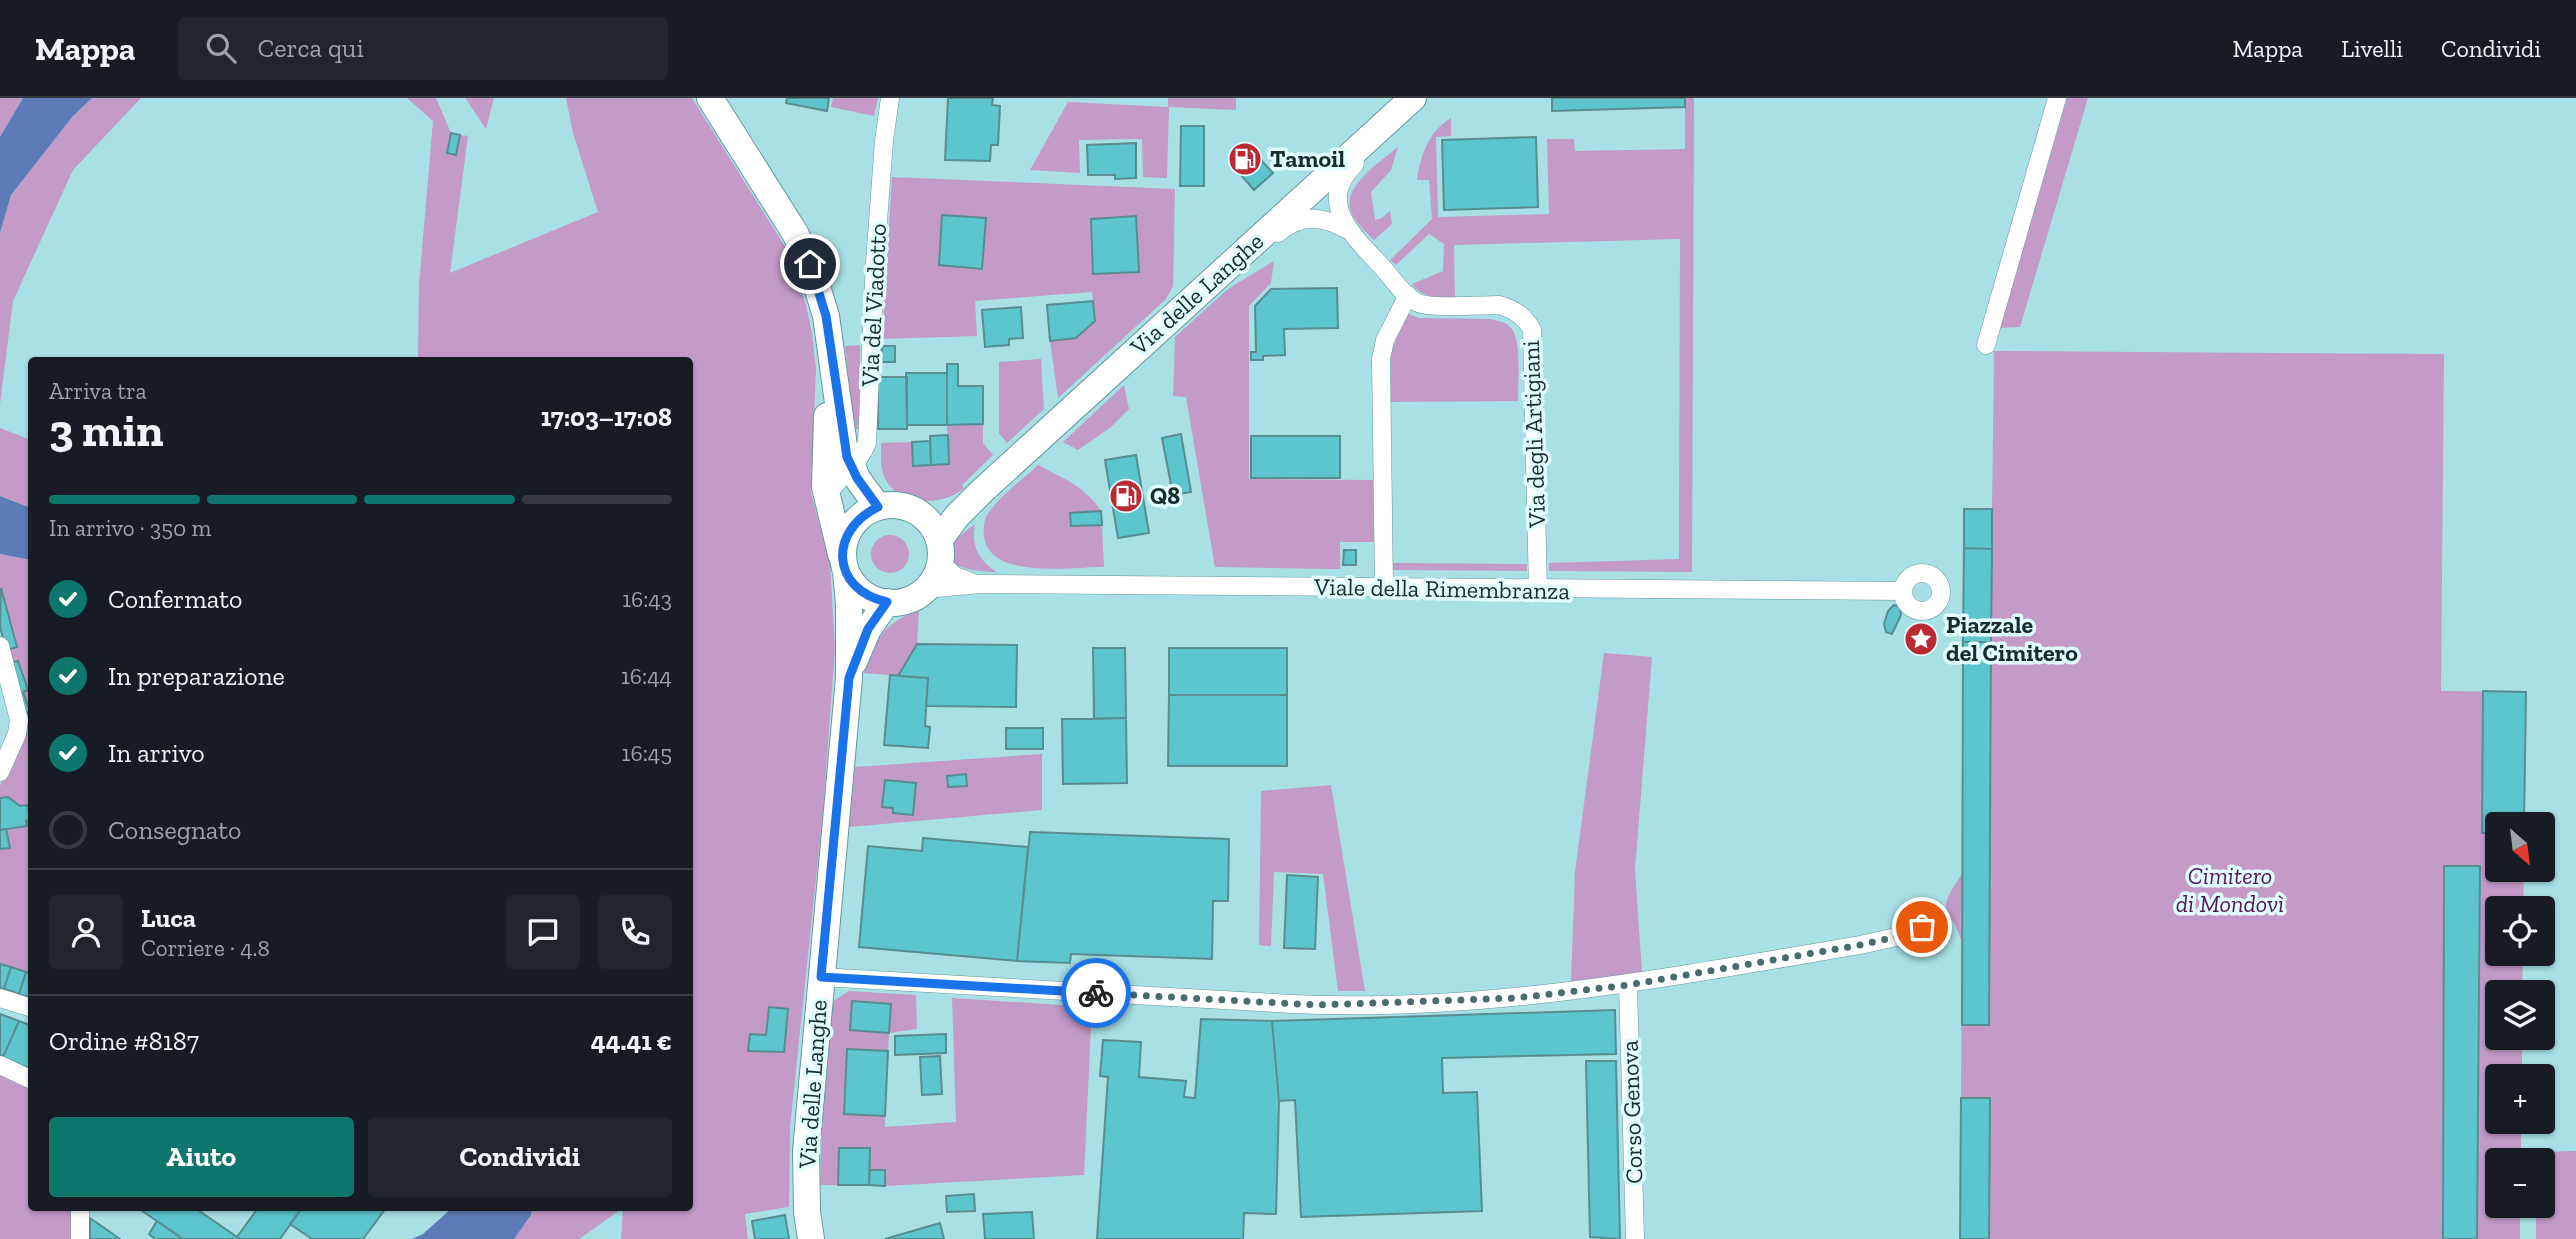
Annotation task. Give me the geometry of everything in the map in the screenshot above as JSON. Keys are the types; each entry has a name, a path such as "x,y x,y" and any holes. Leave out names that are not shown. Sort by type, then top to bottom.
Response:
{"main road":[{"path":"710,98 803,248 821,300 844,446 851,467 878,507 898,505 916,511 931,524 940,552"},
{"name":"Via delle Langhe","path":"925,589 936,574 940,552 956,517 1413,98"},
{"path":"830,347 825,477 827,498 844,565 862,593 887,602 911,599 925,589"},
{"name":"Via delle Langhe","path":"923,517 944,513 982,491"},
{"name":"Via delle Langhe","path":"811,1239 807,1212 806,1151 849,678 849,604 844,541 851,526 863,514 878,507"},
{"name":"Via delle Langhe","path":"849,678 868,629 887,602"}],"street":[{"name":"Via del Viadotto","path":"827,498 836,481 864,452 868,433 875,262 890,98"},
{"path":"1986,345 2057,98"},
{"path":"1371,135 1367,152 1346,173 1339,189 1338,206 1349,230 1408,295 1385,340 1381,359 1384,588"},
{"path":"1245,250 1264,246 1287,225 1304,218 1325,218 1349,230"},
{"name":"Via degli Artigiani","path":"1408,295 1426,305 1510,308 1524,318 1532,330 1538,590"},
{"path":"940,552 955,576 981,584"},
{"name":"Viale della Rimembranza","path":"925,589 981,584 1903,591"},
{"path":"0,646 19,720 15,740 0,772"},
{"path":"821,977 1317,1005 1516,998 1628,985 1860,945 1905,935 1922,927"},
{"name":"Corso Genova","path":"1628,985 1635,1239"},
{"path":"0,998 28,1007"},
{"path":"0,1066 28,1078"},
{"path":"80,1211 80,1239"}],"green space":[{"path":"0,98 23,98 0,137"},
{"path":"92,98 141,98 73,170 13,301 0,404 0,233 11,195 73,116"},
{"path":"407,98 436,98 451,133 447,153 456,155 460,135 468,136 450,273 598,212 573,133 566,98 692,98 786,248 806,305 816,369 811,493 830,564 835,648 823,812 790,1127 789,1207 745,1214 748,1239 621,1239 623,1211 693,1211 693,357 418,357 419,285 433,121"},
{"path":"494,98 486,129 466,99"},
{"path":"833,98 878,98 874,116 831,107"},
{"path":"1168,98 1236,98 1236,110 1169,107 1167,178 1143,177 1142,139 1079,140 1080,173 1030,170 1068,102 1168,107"},
{"path":"1685,98 1694,98 1692,572 1549,571 1549,563 1679,559 1680,239 1454,245 1455,298 1426,295 1412,284 1443,271 1444,244 1429,234 1396,265 1390,260 1432,219 1429,180 1417,180 1423,153 1431,137 1451,118 1451,136 1436,137 1438,217 1549,214 1547,139 1574,139 1575,151 1685,149"},
{"path":"2067,98 2088,98 2020,327 2000,328"},
{"path":"1398,147 1391,170 1371,192 1375,220 1390,211 1392,224 1374,240 1352,214 1351,194 1364,176"},
{"path":"892,177 1175,189 1173,286 1166,299 1058,398 1050,341 1076,338 1095,321 1092,292 975,301 977,336 882,339"},
{"path":"1274,261 1271,283 1249,306 1249,479 1373,480 1374,542 1340,542 1340,569 1215,567 1186,397 1173,396 1175,337 1228,289"},
{"path":"1408,314 1420,318 1491,319 1509,326 1517,342 1518,401 1391,402 1391,351"},
{"path":"860,345 859,429 854,429 845,346"},
{"name":"Cimitero di Mondovì","path":"1994,351 2444,354 2441,691 2526,692 2524,812 2485,812 2485,882 2524,882 2523,896 2485,896 2485,966 2523,966 2522,980 2485,980 2485,1050 2522,1050 2522,1064 2485,1064 2485,1134 2521,1134 2521,1148 2485,1148 2485,1218 2520,1218 2520,1239 1960,1239 1962,942 1946,904 1962,874 1964,509 1992,509"},
{"path":"1041,359 1044,409 1007,443 999,433 999,362"},
{"path":"1124,385 1129,409 1111,427 1078,450 1063,442"},
{"path":"983,424 983,443 993,455 962,485 964,488 955,494 933,501 909,498 899,494 884,476 881,443 912,442 913,466 949,464 947,425"},
{"path":"0,428 28,439 28,507 0,496"},
{"path":"1038,465 1081,489 1101,511 1070,513 1071,526 1102,525 1104,567 1055,569 1019,566 1003,561 992,553 984,535 987,515 1004,495"},
{"path":"975,524 974,539 977,551 996,572 958,566 949,556 954,542"},
{"path":"890,535 904,540 909,554 904,568 890,573 876,568 871,554 876,540"},
{"path":"0,554 28,559 28,972 0,964 0,786 19,744 24,714 0,627"},
{"path":"1393,563 1527,564 1527,571 1393,570"},
{"path":"919,611 917,644 898,676 864,673 882,633 898,620"},
{"path":"1604,653 1652,657 1635,869 1642,973 1571,981 1575,872"},
{"path":"1042,754 1042,810 849,827 855,767"},
{"path":"1331,785 1365,991 1338,991 1323,874 1274,872 1271,946 1259,945 1261,791"},
{"path":"849,991 916,995 917,1029 889,1033 888,1051 847,1050 844,1114 885,1116 885,1127 956,1122 952,998 1092,1007 1084,1175 885,1186 820,1185 832,1002"},
{"path":"0,1074 28,1088 28,1211 71,1211 71,1239 0,1239"},
{"path":"2576,1151 2576,1239 2536,1239 2536,1218 2555,1218 2555,1152"},
{"path":"532,1211 619,1211 579,1239 514,1239"}],"water":[{"path":"23,98 92,98 73,116 11,195 0,233 0,137"},
{"path":"0,496 28,507 28,559 0,554"},
{"path":"449,1211 532,1211 514,1239 412,1239 423,1234"}],"building":[{"path":"787,98 829,98 827,111 786,103"},
{"path":"948,98 993,98 992,105 1000,106 998,145 991,145 990,161 945,160"},
{"path":"1552,98 1685,98 1685,107 1552,111"},
{"path":"1181,126 1204,126 1204,186 1180,186"},
{"path":"451,133 460,135 456,155 447,153"},
{"path":"1536,137 1538,207 1444,210 1442,140"},
{"path":"1136,143 1136,178 1115,179 1115,175 1088,175 1087,145"},
{"path":"1248,146 1273,173 1254,190 1230,162"},
{"path":"942,215 986,218 982,269 939,265"},
{"path":"1136,216 1139,272 1093,274 1091,219"},
{"path":"1337,288 1338,328 1284,329 1285,355 1263,356 1263,360 1251,360 1251,352 1256,352 1255,306 1271,289"},
{"path":"1093,301 1095,321 1076,338 1050,341 1047,305"},
{"path":"1021,307 1023,338 1009,339 1009,345 985,347 982,310"},
{"path":"882,346 895,346 895,362 882,362"},
{"path":"947,364 958,364 958,386 983,386 983,424 947,425"},
{"path":"906,373 947,373 947,425 907,425"},
{"path":"878,377 907,377 907,429 878,429"},
{"path":"1181,434 1191,492 1173,495 1162,438"},
{"path":"948,435 949,464 931,465 930,436"},
{"path":"1251,436 1340,436 1340,478 1251,478"},
{"path":"930,441 931,465 913,466 912,442"},
{"path":"1136,455 1149,533 1118,538 1105,460"},
{"path":"1964,509 1992,509 1992,549 1964,548"},
{"path":"1101,511 1102,525 1071,526 1070,513"},
{"path":"1964,548 1992,549 1991,642 1963,642"},
{"path":"1344,550 1356,550 1356,565 1343,565"},
{"path":"1,588 17,647 6,650 0,627"},
{"path":"1894,605 1900,607 1901,615 1892,634 1886,632 1884,624 1888,611"},
{"path":"1963,642 1991,642 1989,1025 1962,1025"},
{"path":"917,644 1017,645 1016,707 926,706 928,678 898,676"},
{"path":"1093,648 1125,648 1126,718 1094,719"},
{"path":"1169,648 1287,648 1287,695 1169,695"},
{"path":"18,661 28,690 23,692 28,706 28,713 24,714 10,663"},
{"path":"890,675 928,678 925,726 930,727 928,748 884,745"},
{"path":"2483,691 2526,692 2524,812 2485,812 2485,833 2482,833"},
{"path":"1169,695 1287,695 1287,766 1168,766"},
{"path":"1126,718 1127,783 1063,784 1062,719"},
{"path":"1006,728 1043,728 1043,749 1006,749"},
{"path":"966,774 967,786 948,787 947,776"},
{"path":"885,780 916,783 913,815 893,813 893,808 882,807"},
{"path":"8,797 20,806 28,805 27,826 0,830 0,798"},
{"path":"6,829 10,848 0,849 0,830"},
{"path":"1030,832 1229,839 1228,901 1213,901 1212,959 1071,954 1070,963 1017,961"},
{"path":"923,838 1028,847 1017,961 859,947 868,846 922,851"},
{"path":"2444,866 2480,866 2477,1239 2443,1239"},
{"path":"1287,875 1318,877 1315,949 1284,948"},
{"path":"0,964 11,967 4,989 0,988"},
{"path":"11,967 26,972 19,994 4,989"},
{"path":"26,972 28,972 28,997 19,994"},
{"path":"852,1001 891,1004 889,1033 850,1030"},
{"path":"769,1007 788,1009 784,1052 748,1051 750,1034 766,1035"},
{"path":"1615,1010 1616,1054 1442,1058 1443,1093 1477,1092 1482,1211 1301,1217 1295,1100 1279,1101 1272,1021"},
{"path":"0,1014 19,1021 3,1057 0,1055"},
{"path":"1201,1019 1272,1021 1279,1101 1276,1214 1244,1213 1243,1239 1097,1239 1108,1077 1100,1076 1103,1040 1141,1042 1139,1077 1186,1081 1184,1097 1195,1098"},
{"path":"19,1021 28,1024 28,1068 3,1057"},
{"path":"946,1034 946,1053 895,1055 895,1036"},
{"path":"847,1049 888,1051 885,1116 844,1114"},
{"path":"940,1056 942,1094 922,1095 920,1057"},
{"path":"1586,1061 1616,1061 1620,1239 1590,1237"},
{"path":"1961,1098 1990,1098 1989,1239 1960,1239"},
{"path":"839,1148 870,1148 869,1185 838,1185"},
{"path":"870,1170 885,1170 885,1186 869,1185"},
{"path":"974,1194 975,1211 947,1212 946,1196"},
{"path":"142,1211 199,1211 240,1239 183,1239"},
{"path":"256,1211 300,1211 280,1239 237,1237"},
{"path":"300,1211 384,1211 363,1239 312,1239 290,1224"},
{"path":"1032,1212 1034,1239 985,1239 983,1214"},
{"path":"785,1215 789,1239 755,1239 752,1221"},
{"path":"90,1218 120,1239 90,1239"},
{"path":"157,1221 183,1239 155,1239 149,1234"},
{"path":"940,1223 944,1239 885,1239"}],"way so far":[{"path":"1096,993 1317,1005 1554,995 1860,945 1905,935 1922,927"}],"place":[{"name":"Tamoil","path":"1245,159"},
{"name":"Q8","path":"1126,496"},
{"name":"Piazzale del Cimitero","path":"1921,639"}],"route":[{"path":"810,264 826,316 847,457 857,478 878,507 863,514 851,526 844,541 842,558 852,583 862,593 874,600 887,602 868,629 849,678 821,977 1096,993"}]}
